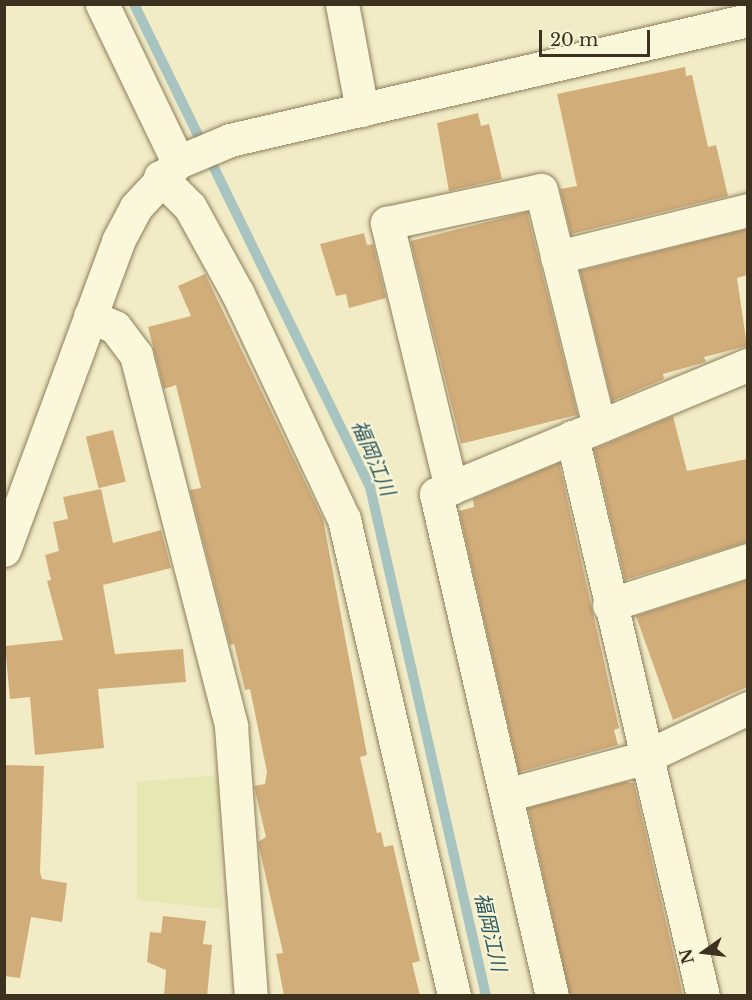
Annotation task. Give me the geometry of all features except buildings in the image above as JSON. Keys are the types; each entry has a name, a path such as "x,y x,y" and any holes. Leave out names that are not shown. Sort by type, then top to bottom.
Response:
{"street":[{"path":"102,4 186,159 190,207 238,294 344,519 454,996"},
{"path":"342,4 362,110"},
{"path":"4,550 118,242 186,159 362,110 747,20"},
{"path":"451,488 387,223 541,190 557,257 585,431 609,605 703,996"},
{"path":"557,257 747,210"},
{"path":"90,316 115,327 136,355 231,726 250,996"},
{"path":"552,996 436,494 747,365"},
{"path":"609,605 747,560"},
{"path":"506,795 644,758 747,708"}],"green space":[{"path":"218,775 222,909 137,900 137,782"}],"waterway":[{"name":"福岡江川","path":"134,4 370,487 486,996"}]}
